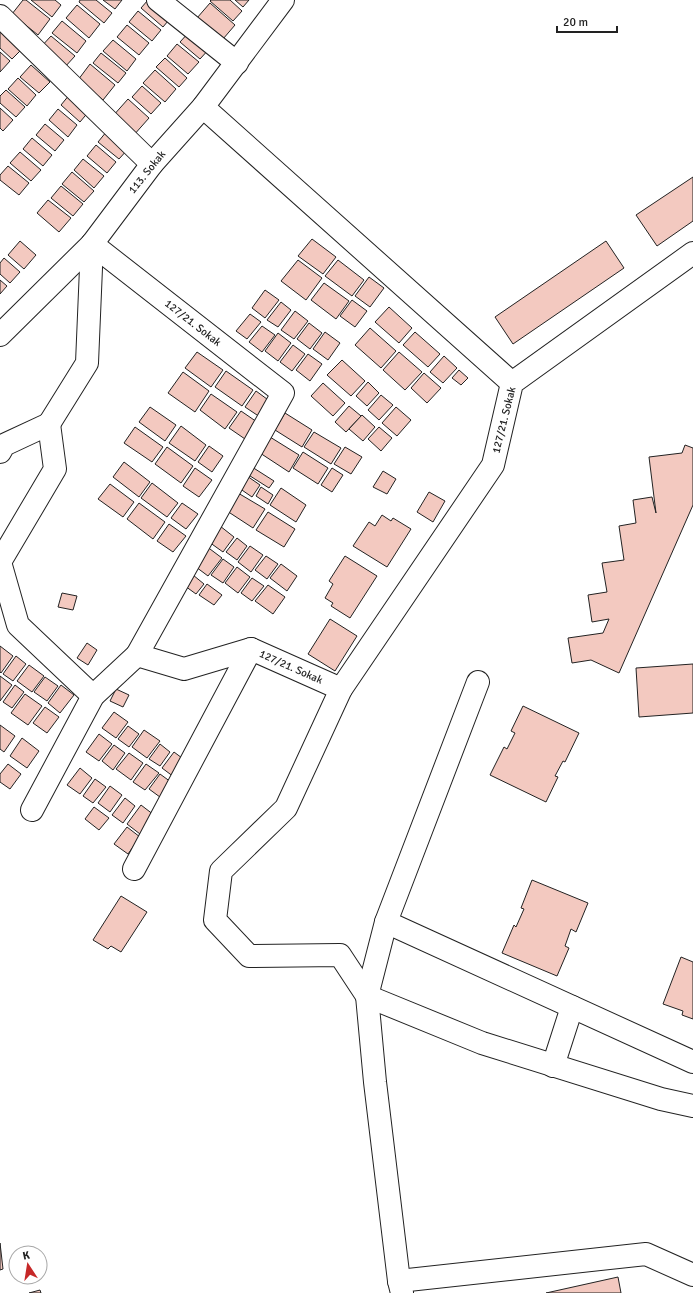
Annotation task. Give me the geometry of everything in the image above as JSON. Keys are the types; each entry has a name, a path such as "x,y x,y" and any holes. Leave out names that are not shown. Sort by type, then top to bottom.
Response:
{"street":[{"path":"158,0 237,63"},
{"name":"113. Sokak","path":"0,336 92,244 152,164 203,107 283,0"},
{"path":"0,16 152,164"},
{"path":"203,107 512,383"},
{"path":"0,452 4,445 49,424 86,363 92,244"},
{"name":"127/21. Sokak","path":"92,244 283,393 137,655 184,669 251,649 341,689 493,465 512,383 693,253"},
{"path":"49,424 55,469 0,562 18,625 93,696"},
{"path":"134,869 251,649"},
{"path":"32,810 93,696 137,655"},
{"path":"478,682 386,922 367,996 375,1082 400,1287 646,1254 693,1275"},
{"path":"341,689 286,808 221,871 215,920 249,956 340,956 367,996 482,1043 661,1099 693,1106"},
{"path":"386,922 693,1062"},
{"path":"553,1066 572,1007"}],"building":[{"path":"23,0 26,0 50,19 38,35 12,14"},
{"path":"31,0 55,0 61,5 52,17"},
{"path":"80,0 96,0 112,13 104,23 79,2"},
{"path":"103,0 122,0 115,9"},
{"path":"148,0 173,15 163,27 141,8"},
{"path":"230,0 242,11 233,21 210,1"},
{"path":"235,0 249,0 243,7"},
{"path":"210,3 235,25 223,39 197,18"},
{"path":"77,5 100,24 89,38 66,18"},
{"path":"138,11 161,30 152,41 129,22"},
{"path":"62,21 86,41 77,53 52,33"},
{"path":"127,25 149,43 139,55 117,37"},
{"path":"2,30 22,49 12,59 0,48 0,32"},
{"path":"190,31 210,48 200,59 180,42"},
{"path":"51,36 75,56 64,68 40,48"},
{"path":"113,40 136,59 127,71 103,51"},
{"path":"177,44 199,62 188,74 167,56"},
{"path":"0,52 10,61 0,72"},
{"path":"101,53 126,73 118,83 93,63"},
{"path":"165,58 187,78 179,87 156,67"},
{"path":"90,64 115,85 103,100 78,80"},
{"path":"31,65 50,82 39,93 20,77"},
{"path":"155,70 176,89 165,102 143,83"},
{"path":"18,78 36,95 27,106 8,89"},
{"path":"142,86 161,103 151,114 132,97"},
{"path":"6,90 25,107 16,117 0,103 0,96"},
{"path":"70,94 90,110 80,122 61,105"},
{"path":"128,99 149,118 133,136 112,117"},
{"path":"0,108 13,120 3,131 0,128"},
{"path":"58,109 77,125 68,137 49,120"},
{"path":"45,124 64,140 55,151 36,135"},
{"path":"107,131 128,149 119,159 98,142"},
{"path":"32,138 52,155 43,166 23,149"},
{"path":"96,145 116,162 107,173 87,156"},
{"path":"20,152 41,170 31,181 10,163"},
{"path":"83,159 104,176 94,188 74,170"},
{"path":"8,166 29,183 19,195 0,180 0,175"},
{"path":"72,172 94,191 84,202 62,184"},
{"path":"693,177 693,221 657,246 636,215"},
{"path":"61,186 83,204 73,216 51,198"},
{"path":"48,200 71,218 59,232 37,213"},
{"path":"312,239 336,257 323,274 298,256"},
{"path":"20,241 36,255 24,269 8,255"},
{"path":"606,241 624,268 513,344 495,317"},
{"path":"4,258 20,272 10,283 0,274 0,263"},
{"path":"298,260 322,278 306,300 281,281"},
{"path":"338,260 364,280 352,296 325,276"},
{"path":"369,277 384,288 370,307 355,296"},
{"path":"0,280 7,286 0,294"},
{"path":"324,283 349,301 336,319 311,300"},
{"path":"265,290 279,300 265,318 252,308"},
{"path":"352,300 367,311 355,327 340,316"},
{"path":"281,302 291,310 278,327 267,320"},
{"path":"389,307 412,328 399,343 375,322"},
{"path":"295,311 308,321 294,339 281,330"},
{"path":"250,314 261,322 247,339 236,331"},
{"path":"309,323 322,333 310,349 297,339"},
{"path":"262,326 275,335 262,352 249,342"},
{"path":"370,328 396,351 381,368 355,345"},
{"path":"325,332 340,343 328,360 313,349"},
{"path":"415,332 440,354 428,367 403,345"},
{"path":"278,333 291,343 278,361 265,351"},
{"path":"293,345 305,354 292,371 280,362"},
{"path":"197,352 223,370 211,387 185,368"},
{"path":"399,352 422,372 405,390 383,370"},
{"path":"308,354 322,364 310,381 296,370"},
{"path":"444,356 457,368 443,383 430,372"},
{"path":"342,360 365,381 351,396 327,375"},
{"path":"459,370 468,378 461,385 452,378"},
{"path":"226,371 253,390 242,406 215,387"},
{"path":"183,372 209,391 195,412 168,393"},
{"path":"424,373 441,388 427,403 411,388"},
{"path":"368,382 379,393 367,406 356,396"},
{"path":"323,383 345,403 333,416 311,396"},
{"path":"256,391 271,402 260,417 245,407"},
{"path":"211,394 237,412 225,429 200,410"},
{"path":"381,395 393,405 379,420 368,410"},
{"path":"349,406 361,416 346,432 335,422"},
{"path":"150,407 176,425 165,441 139,422"},
{"path":"396,407 411,420 397,436 382,423"},
{"path":"241,411 257,422 245,439 229,428"},
{"path":"285,413 312,430 302,447 275,430"},
{"path":"362,415 375,427 363,441 349,429"},
{"path":"181,426 206,445 195,461 169,443"},
{"path":"135,427 163,447 152,462 124,443"},
{"path":"379,427 392,438 381,451 368,439"},
{"path":"314,432 341,448 331,464 304,447"},
{"path":"270,437 299,455 289,472 260,453"},
{"path":"685,445 693,448 693,505 619,673 591,660 572,663 568,638 603,633 609,619 592,622 588,595 607,592 602,563 624,560 619,526 636,523 633,500 652,497 656,513 649,457 682,453"},
{"path":"209,446 223,456 212,472 198,462"},
{"path":"167,447 193,466 181,483 155,464"},
{"path":"345,447 362,457 351,474 334,464"},
{"path":"303,452 328,468 318,484 293,468"},
{"path":"124,462 150,482 139,497 113,477"},
{"path":"252,467 274,481 269,488 247,474"},
{"path":"195,468 212,480 199,497 183,486"},
{"path":"332,468 343,475 332,492 321,485"},
{"path":"383,471 396,479 387,494 373,487"},
{"path":"247,476 260,485 252,497 239,488"},
{"path":"152,483 178,503 167,517 141,498"},
{"path":"110,484 134,502 123,517 98,499"},
{"path":"261,487 273,495 268,504 256,496"},
{"path":"281,488 306,505 296,522 270,505"},
{"path":"429,492 445,501 433,522 417,512"},
{"path":"238,493 265,509 253,528 227,511"},
{"path":"139,503 165,522 153,539 127,519"},
{"path":"182,503 198,514 186,529 171,518"},
{"path":"268,512 295,529 284,547 256,530"},
{"path":"382,515 391,521 393,518 411,529 387,567 353,546 369,522 375,526"},
{"path":"169,524 186,536 173,552 157,541"},
{"path":"220,526 234,537 223,552 209,542"},
{"path":"237,538 247,546 237,560 226,552"},
{"path":"206,546 222,558 208,576 192,564"},
{"path":"250,546 263,555 251,572 238,562"},
{"path":"266,556 278,564 267,579 255,570"},
{"path":"345,556 377,576 350,618 331,606 333,603 325,598 333,584 329,581"},
{"path":"223,559 234,567 223,583 211,575"},
{"path":"281,564 297,576 287,591 270,578"},
{"path":"237,567 250,577 238,593 225,583"},
{"path":"193,575 204,584 196,594 185,586"},
{"path":"252,578 264,586 252,601 241,593"},
{"path":"207,584 222,595 214,605 199,595"},
{"path":"268,585 285,597 273,614 255,601"},
{"path":"62,593 77,596 73,610 58,607"},
{"path":"330,619 357,636 335,671 308,654"},
{"path":"87,643 97,650 88,665 77,658"},
{"path":"0,646 13,656 1,673 0,672"},
{"path":"16,656 26,664 13,681 3,674"},
{"path":"693,664 693,713 639,717 636,668"},
{"path":"29,665 44,676 32,692 17,681"},
{"path":"0,676 12,685 0,701"},
{"path":"45,677 58,686 47,701 34,692"},
{"path":"15,685 24,692 12,708 3,702"},
{"path":"61,685 74,695 60,713 48,703"},
{"path":"116,689 129,695 123,707 110,701"},
{"path":"25,694 42,706 28,725 11,713"},
{"path":"523,706 579,733 565,762 563,761 555,776 558,777 546,802 490,775 504,747 507,749 515,733 511,731"},
{"path":"45,707 59,717 47,733 33,723"},
{"path":"114,712 128,722 116,738 102,728"},
{"path":"0,725 15,736 4,752 0,749"},
{"path":"128,726 139,734 129,747 118,739"},
{"path":"144,730 160,741 147,758 132,747"},
{"path":"99,734 112,744 99,761 86,752"},
{"path":"22,738 39,751 27,768 10,756"},
{"path":"160,744 170,752 160,766 149,759"},
{"path":"114,745 125,753 113,770 102,761"},
{"path":"174,752 186,761 174,777 162,768"},
{"path":"129,753 143,763 131,780 116,769"},
{"path":"8,764 21,774 10,789 0,782 0,774"},
{"path":"146,764 159,773 145,790 133,782"},
{"path":"80,768 92,778 80,794 67,785"},
{"path":"160,774 175,785 164,800 149,789"},
{"path":"95,779 106,787 93,803 83,796"},
{"path":"110,786 122,795 110,812 98,803"},
{"path":"125,798 135,806 123,823 112,815"},
{"path":"141,805 154,815 140,834 127,824"},
{"path":"94,807 109,818 99,830 85,819"},
{"path":"127,827 140,837 128,854 114,844"},
{"path":"532,880 588,903 576,932 571,929 565,946 569,948 557,976 502,953 514,925 516,927 524,909 521,908"},
{"path":"121,896 147,912 121,952 111,946 108,949 93,940"},
{"path":"681,957 693,962 693,1019 682,1015 683,1011 663,1004"},
{"path":"0,1243 3,1269 0,1270"},
{"path":"618,1277 621,1293 546,1293"},
{"path":"40,1290 41,1293 29,1293"}]}
